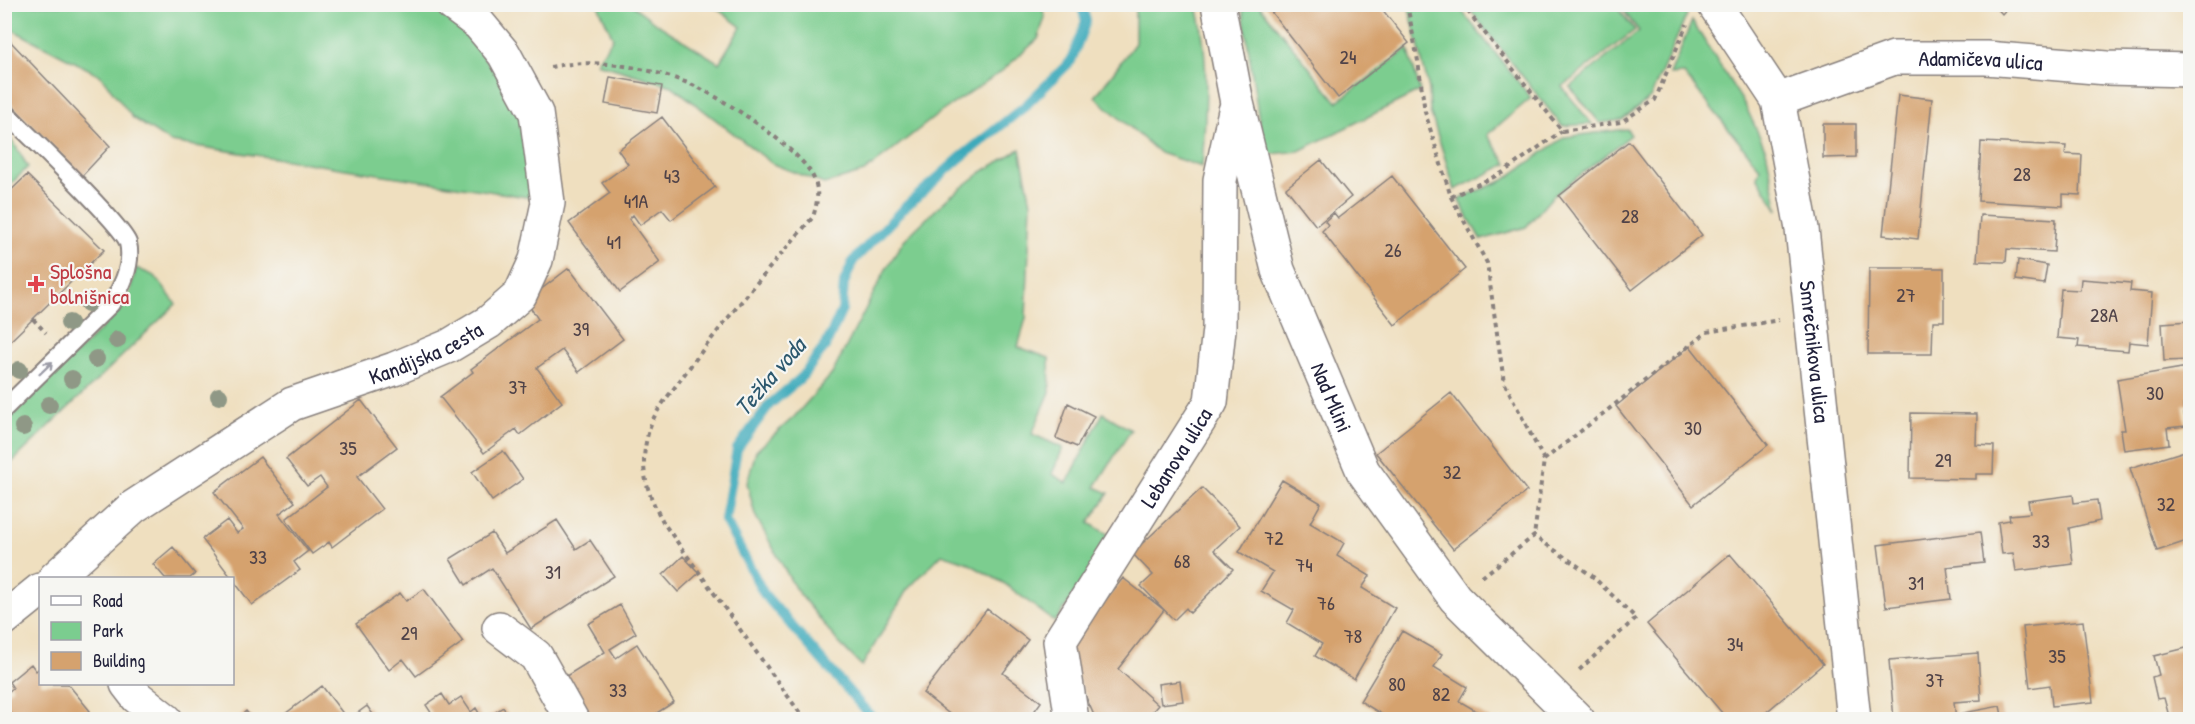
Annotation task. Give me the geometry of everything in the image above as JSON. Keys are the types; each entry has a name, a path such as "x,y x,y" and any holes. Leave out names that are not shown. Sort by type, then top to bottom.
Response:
{"street":[{"name":"Kandijska cesta","path":"57,577 133,507 292,404 394,369 448,346 489,322 520,295 536,260 549,203 536,112 518,77 479,24 452,4"},
{"name":"Nad Mlini","path":"1218,4 1237,103 1278,270 1363,471 1455,597 1578,720"},
{"name":"Smrečnikova ulica","path":"1702,10 1778,100 1802,229 1854,720"},
{"name":"Adamičeva ulica","path":"1778,100 1894,58 1986,58 2107,69 2190,70"},
{"name":"Lebanova ulica","path":"1072,720 1060,641 1211,402 1219,329 1220,180 1237,103"},
{"path":"4,619 39,591"},
{"path":"499,628 536,656 572,720"},
{"path":"128,685 137,697 166,720"}],"lane":[{"path":"4,112 112,220 128,242 127,266 122,286 111,304 4,409"}],"path":[{"path":"1407,4 1419,61 1425,112 1451,197 1487,263 1504,382 1544,460 1534,536 1455,597"},
{"path":"1462,4 1562,131"},
{"path":"1451,197 1502,173 1562,131 1621,122 1655,100 1702,10"},
{"path":"518,77 539,69 572,63 605,63 686,82 762,128 797,156 812,174 819,197 813,217 714,334 667,399 649,428 643,463 649,497 666,525 805,720"},
{"path":"1544,460 1707,332 1811,314"},
{"path":"1534,536 1591,575 1636,618 1552,695"}],"green space":[{"path":"1041,4 1045,17 1038,39 1002,71 941,112 864,172 824,184 773,164 672,86 596,63 613,38 598,5 632,5 657,24 719,63 741,27 712,5"},
{"path":"1414,4 1457,5 1531,98 1487,135 1507,164 1455,190 1430,111 1429,89 1409,8"},
{"path":"4,5 435,5 451,16 517,99 540,199 170,142 133,118 100,75 5,26"},
{"path":"1135,5 1197,5 1205,65 1206,106 1202,167 1160,153 1095,97 1135,43"},
{"path":"1242,5 1259,5 1337,102 1408,48 1420,91 1299,151 1264,155"},
{"path":"1466,5 1615,5 1635,30 1562,87 1592,124 1562,126"},
{"path":"1619,5 1679,5 1687,15 1650,98 1622,120 1600,123 1570,87 1639,31"},
{"path":"1692,21 1745,105 1766,150 1778,210 1757,177 1760,168 1684,74 1670,75"},
{"path":"1627,129 1631,135 1552,197 1526,227 1481,240 1458,199 1504,180 1565,137"},
{"path":"5,133 28,167 5,190"},
{"path":"1020,149 1031,203 1026,318 1018,347 1049,358 1050,392 1032,434 1063,448 1052,474 1067,483 1103,413 1131,430 1095,487 1109,493 1089,523 1114,538 1055,622 1005,584 966,562 942,554 907,590 862,666 838,642 795,588 755,515 747,483 756,451 794,417 832,374 886,269 904,240 948,198 982,172"},
{"path":"136,268 155,276 176,304 5,469 5,424 127,303"}],"building":[{"path":"1265,4 1378,4 1409,43 1338,98"},
{"path":"1993,4 2011,4 2002,14"},
{"path":"10,41 110,146 82,176 4,97 4,46"},
{"path":"610,77 662,86 657,113 605,104"},
{"path":"1898,95 1932,99 1918,239 1883,235"},
{"path":"662,117 715,187 671,220 662,209 640,225 633,215 629,219 660,262 620,292 569,223 610,193 602,183 628,164 618,150"},
{"path":"1823,124 1856,124 1856,157 1823,158"},
{"path":"1629,141 1702,235 1632,290 1559,196"},
{"path":"1981,142 2066,146 2065,154 2082,155 2080,195 2063,194 2063,206 1978,201"},
{"path":"1321,160 1351,197 1316,226 1286,188"},
{"name":"Splošna bolnišnica","path":"27,175 104,250 4,347 4,197"},
{"path":"1392,176 1465,269 1395,325 1322,231 1328,225 1325,221 1334,213 1338,218"},
{"path":"1980,215 2056,219 2054,252 2007,249 2006,262 1977,261"},
{"path":"2018,260 2047,265 2044,284 2016,280"},
{"path":"569,268 623,339 579,372 562,350 537,368 562,402 520,435 516,429 484,453 440,397 473,372 471,369 538,319 526,301"},
{"path":"1869,268 1944,268 1944,321 1933,321 1932,354 1868,354"},
{"path":"2081,279 2131,283 2130,291 2152,293 2148,344 2129,342 2128,351 2078,347 2079,340 2057,338 2061,289 2080,290"},
{"path":"2190,321 2190,360 2164,361 2162,323"},
{"path":"1690,346 1768,445 1693,505 1616,406"},
{"path":"2188,367 2190,404 2183,405 2186,426 2167,428 2169,444 2124,450 2121,430 2125,430 2117,379"},
{"path":"1451,393 1527,491 1453,549 1376,453"},
{"path":"361,400 397,447 357,477 382,509 332,547 329,542 312,554 286,519 327,487 320,477 307,486 286,459"},
{"path":"1068,403 1094,416 1077,447 1056,438"},
{"path":"1911,413 1977,414 1976,445 1994,446 1993,474 1976,474 1976,479 1910,478"},
{"path":"2188,450 2190,458 2190,540 2157,551 2130,468"},
{"path":"503,451 523,479 492,501 472,472"},
{"path":"260,457 295,502 279,514 308,551 294,562 300,570 252,605 234,581 234,577 231,577 202,539 227,520 237,533 243,529 214,492"},
{"path":"1282,480 1321,503 1310,523 1344,543 1337,556 1370,576 1362,588 1395,608 1354,679 1315,656 1322,644 1287,623 1294,610 1261,591 1273,572 1239,552"},
{"path":"1202,488 1240,526 1214,550 1233,569 1190,613 1186,608 1174,620 1141,586 1153,575 1132,553"},
{"path":"2073,495 2074,503 2097,500 2100,521 2069,528 2073,564 2016,571 2013,553 2002,554 1998,522 2010,520 2009,515 2030,513 2028,501"},
{"path":"557,520 576,549 590,540 614,576 531,629 492,568 466,585 450,559 492,533 505,553"},
{"path":"1980,532 1984,563 1947,567 1951,599 1886,607 1878,545"},
{"path":"173,547 195,574 191,577 164,577 153,564"},
{"path":"1730,554 1823,664 1757,720 1728,720 1647,624"},
{"path":"683,556 699,573 678,592 663,575"},
{"path":"1123,578 1164,610 1118,669 1158,705 1145,720 1096,720 1066,651"},
{"path":"424,589 463,642 416,676 403,659 389,670 356,624 400,593 406,601"},
{"path":"620,605 636,633 610,649 616,658 637,644 674,702 646,720 589,720 563,678 605,652 588,624"},
{"path":"987,609 1028,640 1003,673 1041,702 1028,720 957,720 923,693"},
{"path":"2083,621 2093,702 2052,706 2050,685 2030,688 2023,627"},
{"path":"1402,631 1442,654 1434,667 1467,687 1459,701 1492,720 1391,720 1360,701"},
{"path":"2190,647 2190,720 2170,720 2164,698 2157,699 2152,677 2159,675 2154,656"},
{"path":"1978,653 1981,700 1954,702 1956,720 1894,720 1889,660"},
{"path":"31,664 36,671 39,669 39,685 69,685 90,711 80,720 16,720 4,705 4,695 13,688 9,682"},
{"path":"1180,681 1183,701 1161,704 1158,684"},
{"path":"322,686 348,720 277,720"},
{"path":"442,694 449,705 461,697 471,712 476,708 483,720 425,720 432,714 426,705"},
{"path":"367,706 377,720 348,720"},
{"path":"2000,706 2003,720 1964,720 1963,713"},
{"path":"503,707 511,720 484,720"},
{"path":"246,711 254,720 236,720"}],"waterway":[{"name":"Težka voda","path":"874,720 764,594 725,520 737,449 769,405 801,378 826,345 842,310 844,283 853,261 904,208 960,158 1024,107 1071,61 1086,21 1081,4"}],"place":[{"name":"Splošna bolnišnica","path":"36,284"}]}
